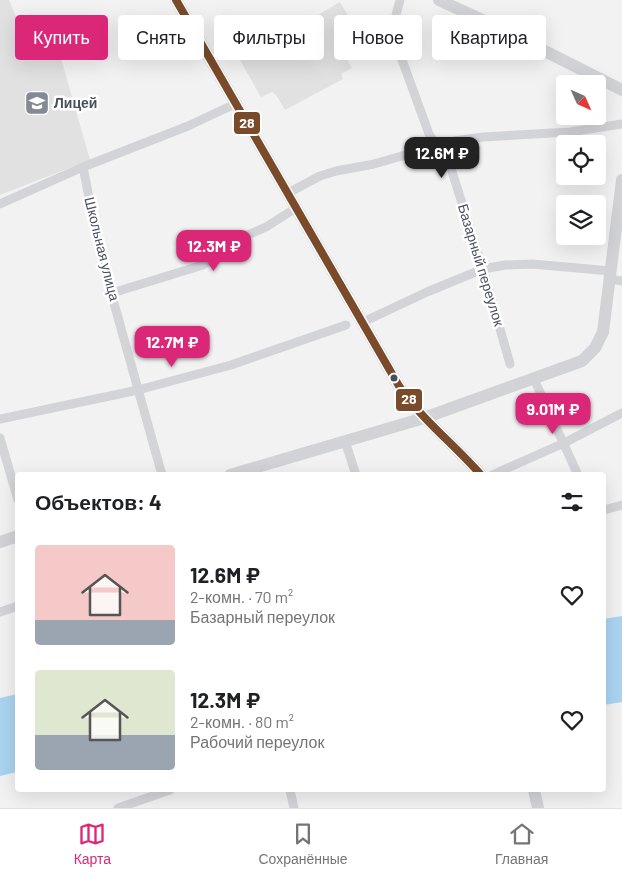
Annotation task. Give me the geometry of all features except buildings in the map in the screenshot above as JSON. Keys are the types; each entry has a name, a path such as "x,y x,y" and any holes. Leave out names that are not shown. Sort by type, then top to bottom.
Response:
{"street":[{"path":"176,0 412,405 478,472"},
{"name":"Базарный переулок","path":"400,0 394,30 401,57 429,134 437,145 445,151 448,159 483,269 510,364"},
{"path":"439,0 622,90"},
{"path":"0,204 83,167 156,140 235,104"},
{"path":"288,193 320,176 374,164 437,145 483,137 570,132 622,124"},
{"name":"Школьная улица","path":"83,167 100,253 161,472"},
{"path":"240,472 424,418 582,361 595,348 603,332 615,277 622,180"},
{"path":"112,293 203,265 234,241 266,227 296,208"},
{"path":"363,322 427,292 483,269 505,265 532,264 615,277"},
{"path":"0,419 138,390 231,365 346,325"},
{"path":"534,379 577,472"},
{"path":"499,472 564,443 622,413"},
{"path":"0,438 15,490"},
{"path":"345,441 355,472"},
{"path":"606,509 622,504"},
{"path":"0,542 15,537"},
{"path":"0,612 15,607"},
{"path":"118,808 164,792"},
{"path":"290,792 294,808"},
{"path":"534,792 538,808"}],"shaded area":[{"name":"Лицей","path":"0,0 9,0 15,15 15,60 61,60 90,160 0,195"},
{"path":"340,2 348,15 334,15 334,60 347,60 352,68 341,74 343,79 285,110 272,92 261,97 240,60 324,60 324,15 318,15"}],"water":[{"path":"622,616 622,702 606,705 606,619"},
{"path":"15,694 15,772 0,776 0,698"}],"transit line":[{"name":"28","path":"176,0 399,386 428,421 478,472"}],"place":[{"name":"Лицей","path":"37,103"}]}
